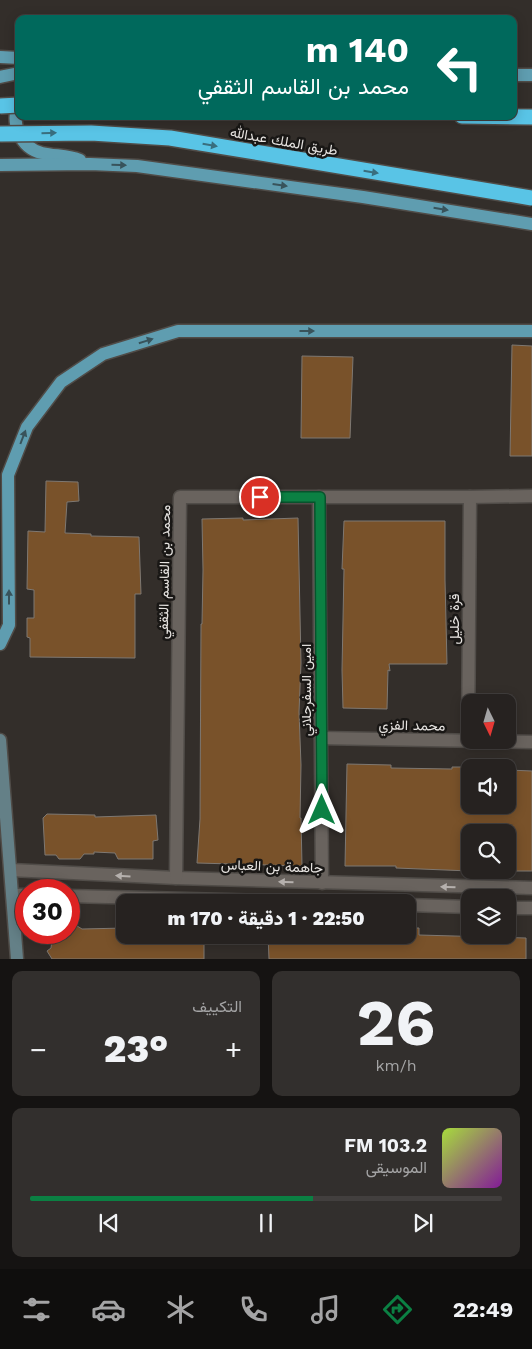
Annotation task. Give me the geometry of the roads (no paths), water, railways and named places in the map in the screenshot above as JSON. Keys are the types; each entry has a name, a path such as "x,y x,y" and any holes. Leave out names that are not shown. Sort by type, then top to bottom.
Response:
{"highway":[{"path":"0,106 15,104"},
{"path":"517,117 532,117"},
{"name":"طريق الملك عبدالله","path":"0,134 91,133 170,138 532,198"}],"main road":[{"path":"0,56 15,58"},
{"path":"0,76 15,74"},
{"path":"517,75 532,75"},
{"path":"16,120 18,132 27,145 42,153 61,155 90,164"},
{"path":"0,165 90,164 138,166 532,224"},
{"path":"0,644 9,625 8,474 26,427 61,382 104,354 178,331 532,331"},
{"path":"0,740 17,959"}],"street":[{"name":"محمد بن القاسم الثقفي","path":"176,878 180,497 532,496"},
{"name":"امين السفرجلاني","path":"320,497 322,883"},
{"name":"قرة خليل","path":"468,694 470,497"},
{"name":"محمد الفزي","path":"321,738 461,741"},
{"name":"محمد الفزي","path":"516,742 532,742"},
{"name":"جاهمة بن العباس","path":"11,870 176,878 532,888"},
{"path":"80,896 116,897"},
{"path":"416,905 461,907"},
{"path":"516,908 532,908"}]}
